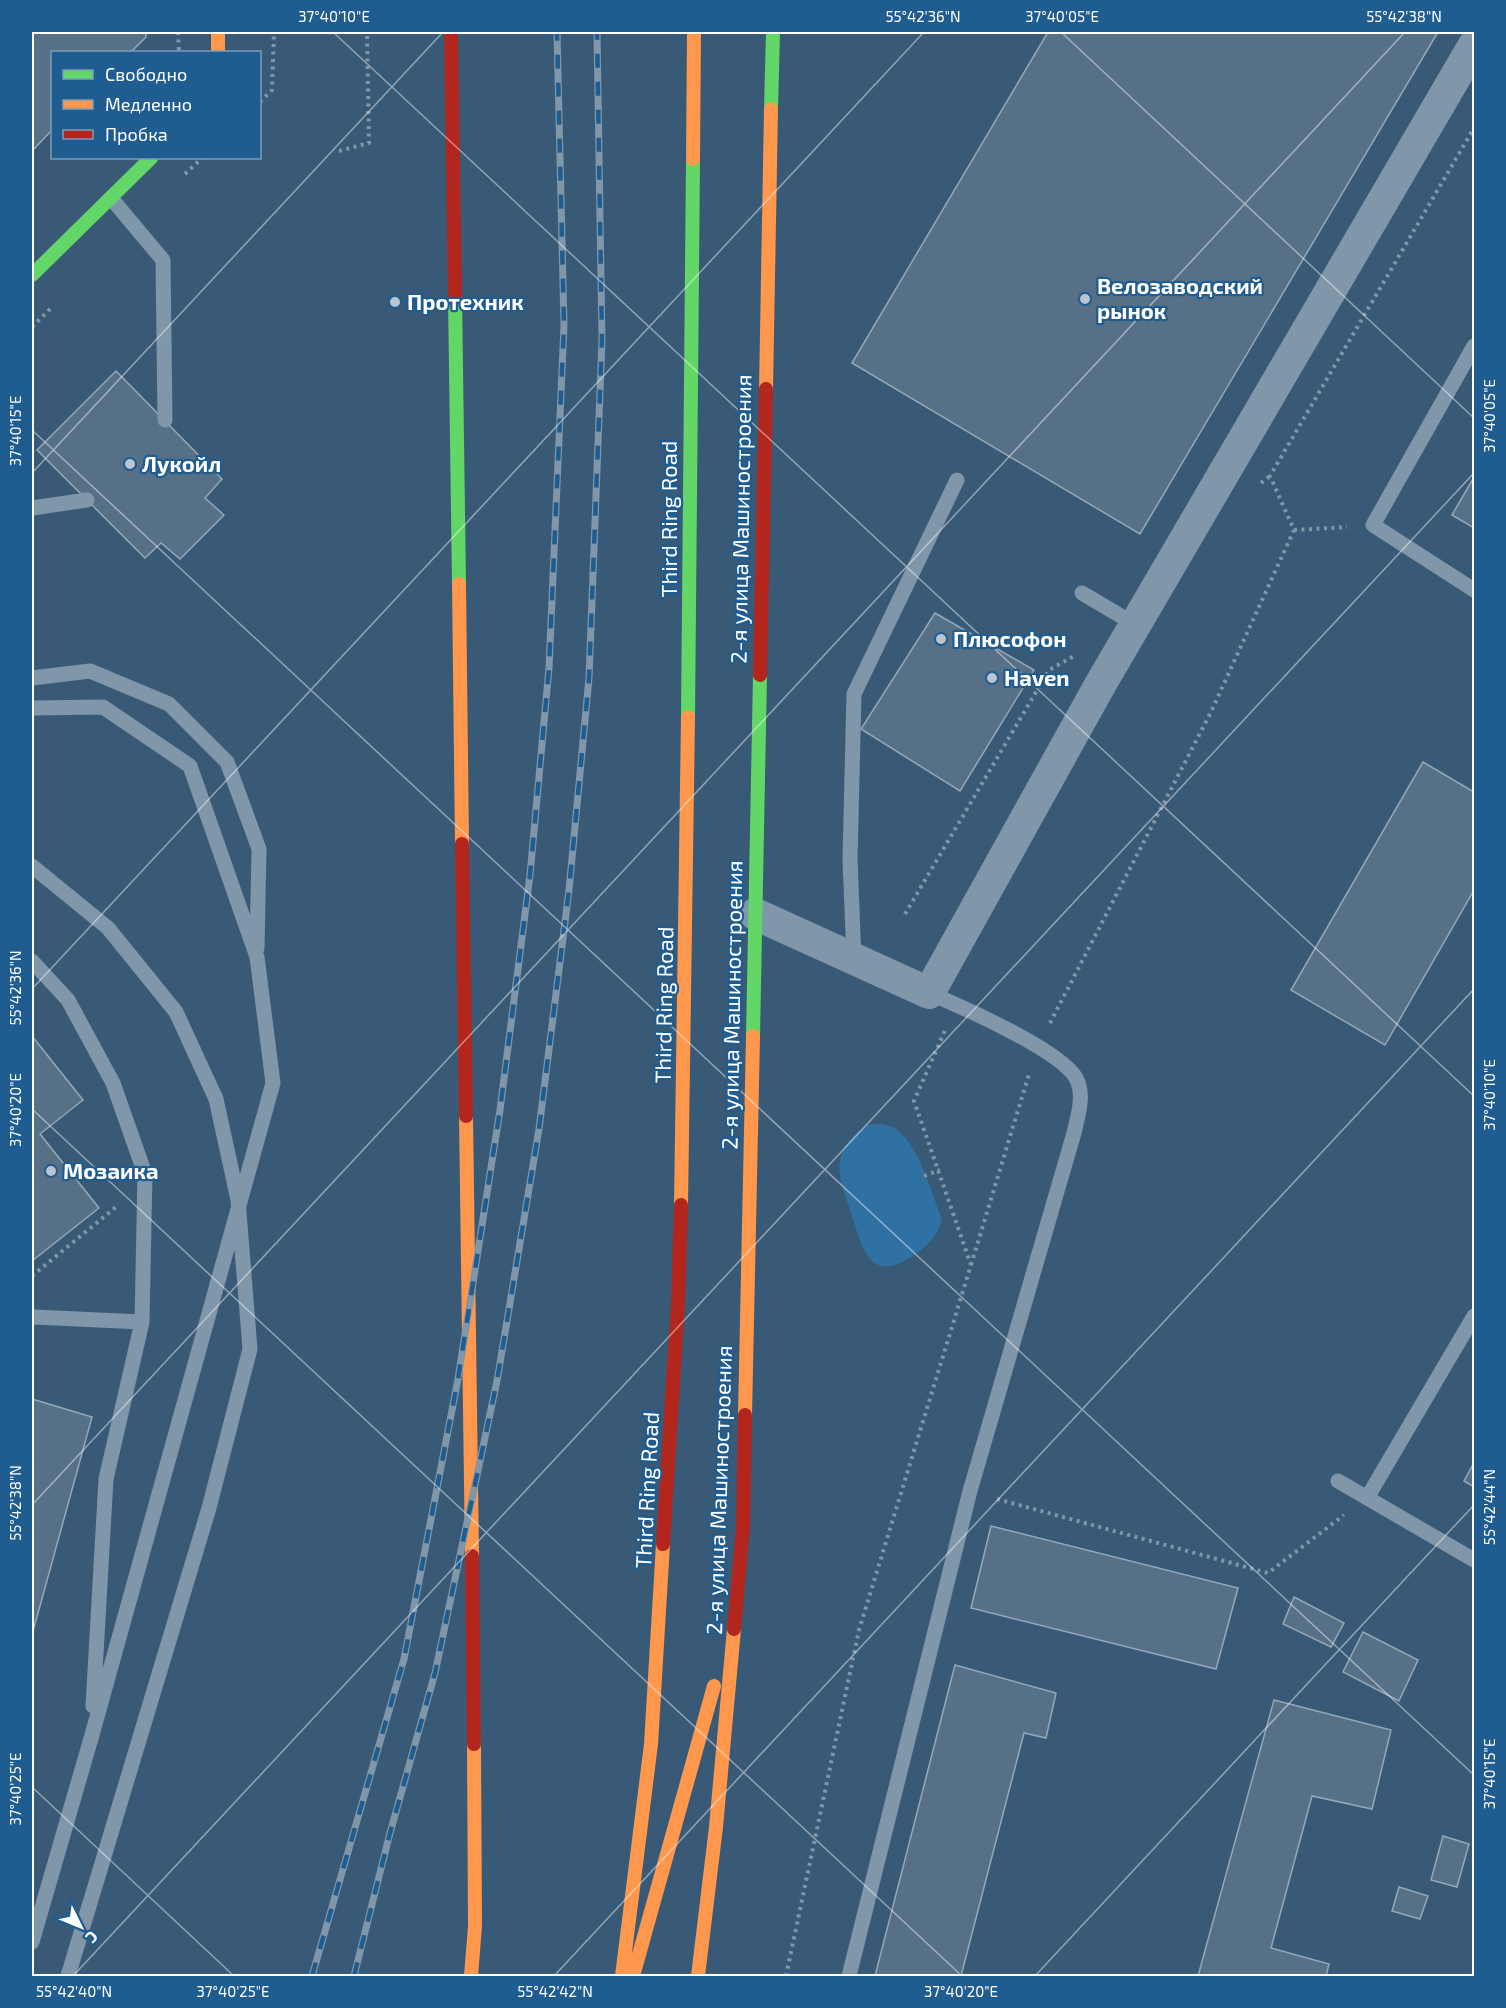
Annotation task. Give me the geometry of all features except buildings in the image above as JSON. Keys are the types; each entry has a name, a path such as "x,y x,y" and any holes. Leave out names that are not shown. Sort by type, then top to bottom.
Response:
{"main road":[{"path":"218,51 219,32"},
{"path":"451,32 475,1786 475,1926 471,1977"},
{"name":"Third Ring Road","path":"622,1977 651,1744 678,1303 685,1072 694,32"},
{"name":"2-я улица Машиностроения","path":"698,1977 716,1827 743,1528 773,32"},
{"path":"32,275 150,159"},
{"path":"633,1977 737,1603"}],"street":[{"path":"755,914 943,999 1136,625 1474,45"}],"lane":[{"path":"111,198 163,260 165,420"},
{"path":"1474,346 1372,525 1474,590"},
{"path":"854,959 850,859 854,694 957,480"},
{"path":"32,508 87,500"},
{"path":"1082,593 1136,625"},
{"path":"32,678 90,671 169,704 227,762 259,849 257,957 273,1083 238,1200 92,1735 32,1938"},
{"path":"32,708 104,707 190,766 257,957"},
{"path":"32,866 108,928 176,1012 216,1099 238,1200 250,1350 209,1508 68,1977"},
{"path":"32,961 68,1000 113,1083 145,1174 142,1322 106,1479 92,1735"},
{"path":"849,1977 970,1491 1074,1133 1081,1101 1076,1079 1063,1063 1038,1046 943,999"},
{"path":"1367,1498 1474,1316"},
{"path":"34,1317 142,1322"},
{"path":"1338,1481 1474,1560"}],"path":[{"path":"178,32 178,51"},
{"path":"261,101 272,90 274,32"},
{"path":"339,151 369,143 367,32"},
{"path":"1252,490 1270,476 1474,128"},
{"path":"786,1977 859,1630 1038,1046 1211,712 1294,530 1270,476"},
{"path":"1294,530 1372,525"},
{"path":"943,999 914,1101 940,1170 971,1265"},
{"path":"924,1176 940,1170"},
{"path":"32,1276 116,1207"},
{"path":"970,1491 1268,1573 1367,1498"}],"shaded area":[{"path":"868,1125 887,1125 898,1130 907,1139 922,1165 942,1219 931,1241 922,1249 897,1265 885,1267 869,1258 864,1249 845,1194 839,1167 847,1144 854,1135"}],"railway":[{"path":"312,1976 404,1659 458,1379 500,1110 530,875 549,668 564,325 557,32"},
{"path":"354,1976 390,1833 435,1673 497,1381 539,1129 569,890 589,678 602,340 597,32"}],"traffic: fast":[{"path":"771,109 773,32"},
{"path":"32,275 150,159"},
{"path":"688,717 693,159"},
{"path":"455,296 459,584"},
{"path":"753,1036 760,675"}],"traffic: slow":[{"path":"218,32 218,51"},
{"path":"693,159 694,32"},
{"path":"766,389 771,109"},
{"path":"459,584 462,844"},
{"path":"681,1205 688,717"},
{"path":"745,1415 753,1036"},
{"path":"466,1116 472,1556"},
{"path":"622,1976 651,1744 663,1544"},
{"path":"698,1976 716,1827 734,1629"},
{"path":"633,1976 714,1686"},
{"path":"471,1976 475,1926 474,1744"}],"traffic: jam":[{"path":"451,32 455,296"},
{"path":"760,675 766,389"},
{"path":"462,844 466,1116"},
{"path":"663,1544 678,1303 681,1205"},
{"path":"734,1629 743,1528 745,1415"},
{"path":"472,1556 474,1744"}],"place":[{"name":"Велозаводский рынок","path":"1085,299"},
{"name":"Протехник","path":"395,302"},
{"name":"Лукойл","path":"130,464"},
{"name":"Плюсофон","path":"941,639"},
{"name":"Haven","path":"992,678"},
{"name":"Мозаика","path":"51,1171"}]}
